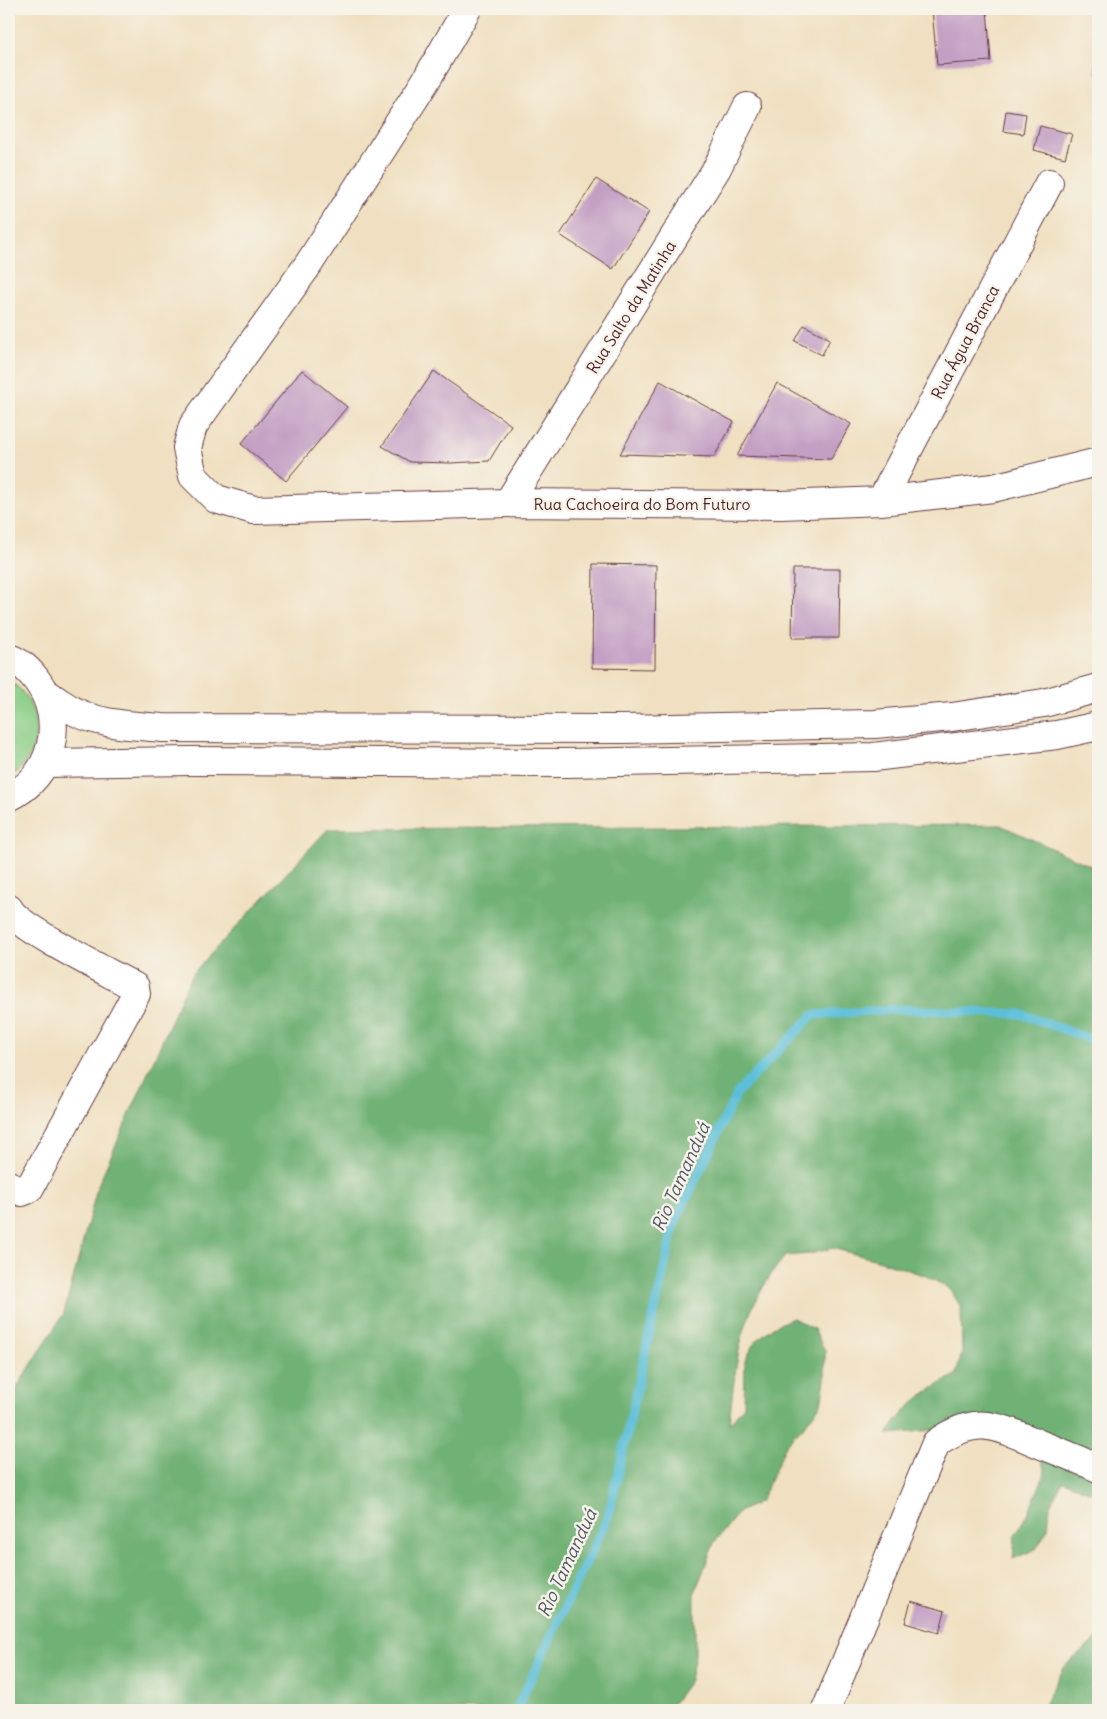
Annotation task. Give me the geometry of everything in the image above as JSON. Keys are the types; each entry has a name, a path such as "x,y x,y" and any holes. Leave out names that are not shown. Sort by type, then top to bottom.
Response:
{"street":[{"name":"Rua Cachoeira do Bom Futuro","path":"467,9 424,82 308,265 193,426 186,448 193,476 216,499 254,510 508,503 782,505 881,501 994,488 1098,462"},
{"name":"Rua Salto da Matinha","path":"508,503 717,168 747,107"},
{"name":"Rua Água Branca","path":"881,501 1049,183"},
{"path":"9,658 32,673 46,693 53,716 53,740 45,763 31,782 9,799"},
{"path":"46,693 72,710 91,718 116,724 162,728 624,729 875,724 942,718 1044,702 1098,688"},
{"path":"45,763 202,761 567,764 873,757 1057,735 1098,726"},
{"path":"9,909 13,917 37,932 135,987 136,994 30,1189 22,1192 9,1186"},
{"path":"826,1710 936,1443 958,1430 984,1425 996,1426 1098,1468"}],"green space":[{"path":"9,681 21,690 29,701 36,729 29,757 21,768 9,777"},
{"path":"1000,825 1098,869 1098,1495 1063,1481 1050,1505 1048,1529 1036,1549 1013,1559 1015,1536 1027,1516 1045,1473 1039,1449 936,1430 887,1434 917,1400 956,1375 962,1352 961,1307 949,1288 926,1276 881,1261 832,1248 810,1254 785,1256 758,1296 749,1316 738,1355 729,1424 744,1406 745,1361 755,1342 773,1327 793,1318 814,1329 825,1351 825,1380 821,1404 805,1425 787,1443 761,1501 739,1512 714,1543 695,1592 695,1655 690,1680 668,1710 9,1710 9,1400 64,1313 98,1185 192,974 328,829"},
{"path":"1098,1638 1098,1710 1041,1710 1065,1666"}],"building":[{"path":"932,9 987,9 991,61 937,65"},
{"path":"1097,39 1098,73 1095,73"},
{"path":"1006,111 1026,114 1023,134 1003,131"},
{"path":"1040,126 1072,134 1065,158 1034,150"},
{"path":"596,179 649,212 613,269 560,235"},
{"path":"804,325 830,339 822,355 795,341"},
{"path":"302,370 347,407 286,481 241,444"},
{"path":"434,371 511,425 489,461 451,463 410,462 382,446"},
{"path":"660,381 734,422 714,457 620,454"},
{"path":"777,383 851,424 831,459 737,456"},
{"path":"593,564 656,565 655,669 592,668"},
{"path":"793,569 840,569 839,638 792,638"},
{"path":"911,1601 945,1611 939,1633 905,1623"}],"waterway":[{"name":"Rio Tamanduá","path":"516,1710 608,1517 674,1225 737,1093 813,1015 899,1009 1021,1014 1098,1042"}]}
